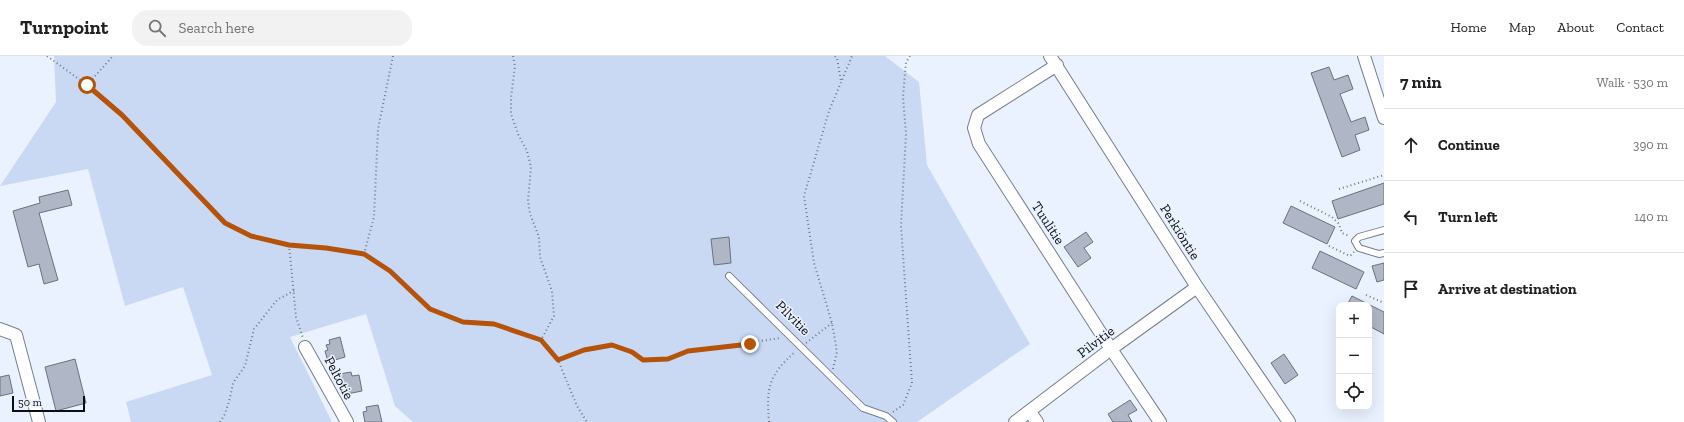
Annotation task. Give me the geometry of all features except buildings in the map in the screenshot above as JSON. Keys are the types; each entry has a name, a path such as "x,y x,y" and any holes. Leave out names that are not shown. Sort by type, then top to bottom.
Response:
{"street":[{"path":"1364,56 1384,118"},
{"name":"Perkiöntie","path":"1054,60 1197,287 1289,422"},
{"name":"Tuulitie","path":"1054,60 978,115 974,128 979,144 1111,349 1160,422"},
{"name":"Pilvitie","path":"1015,422 1111,349 1197,287"},
{"path":"0,328 16,335 39,422"},
{"name":"Peltotie","path":"305,347 347,422"},
{"path":"1030,412 1037,422"}],"lane":[{"path":"1384,230 1357,238 1355,241 1355,244 1359,248 1379,254 1384,253"},
{"name":"Pilvitie","path":"729,276 831,378 864,408 886,416 893,422"}],"path":[{"path":"47,56 87,85 122,115 225,223 251,236 289,245 326,248 364,254 390,271 430,309 463,322 494,324 541,340 558,360 577,406 587,422"},
{"path":"87,85 113,56"},
{"path":"364,254 374,217 378,129 393,56"},
{"path":"513,56 515,66 511,98 511,114 531,168 528,200 530,214 539,237 540,257 552,291 554,316 541,340"},
{"path":"835,56 837,58 841,82"},
{"path":"831,378 837,352 832,323 814,263 804,196 829,111 852,56"},
{"path":"886,416 904,406 912,383 901,226 906,134 903,96 906,56"},
{"path":"906,62 910,56"},
{"path":"1339,189 1384,176"},
{"path":"1300,201 1332,217 1340,224 1342,233 1357,238"},
{"path":"289,245 295,290 296,317 305,347"},
{"path":"1329,246 1350,256 1359,248"},
{"path":"220,422 225,414 233,383 245,366 254,328 277,300 295,290"},
{"path":"1366,295 1384,303"},
{"path":"769,422 770,381 779,365 832,323"},
{"path":"558,360 584,350 612,345 632,352 643,360 668,359 688,351 790,337"}],"shaded area":[{"path":"54,56 885,56 919,82 927,165 1030,344 917,422 413,422 395,406 366,314 290,337 332,422 131,422 126,402 212,375 183,287 125,306 88,169 0,186 56,102"}],"route":[{"path":"87,85 122,115 225,223 251,236 289,245 326,248 364,254 390,271 408,290 430,309 463,322 494,324 541,340 558,360 584,350 612,345 632,352 643,360 668,359 688,351 750,344"}]}
